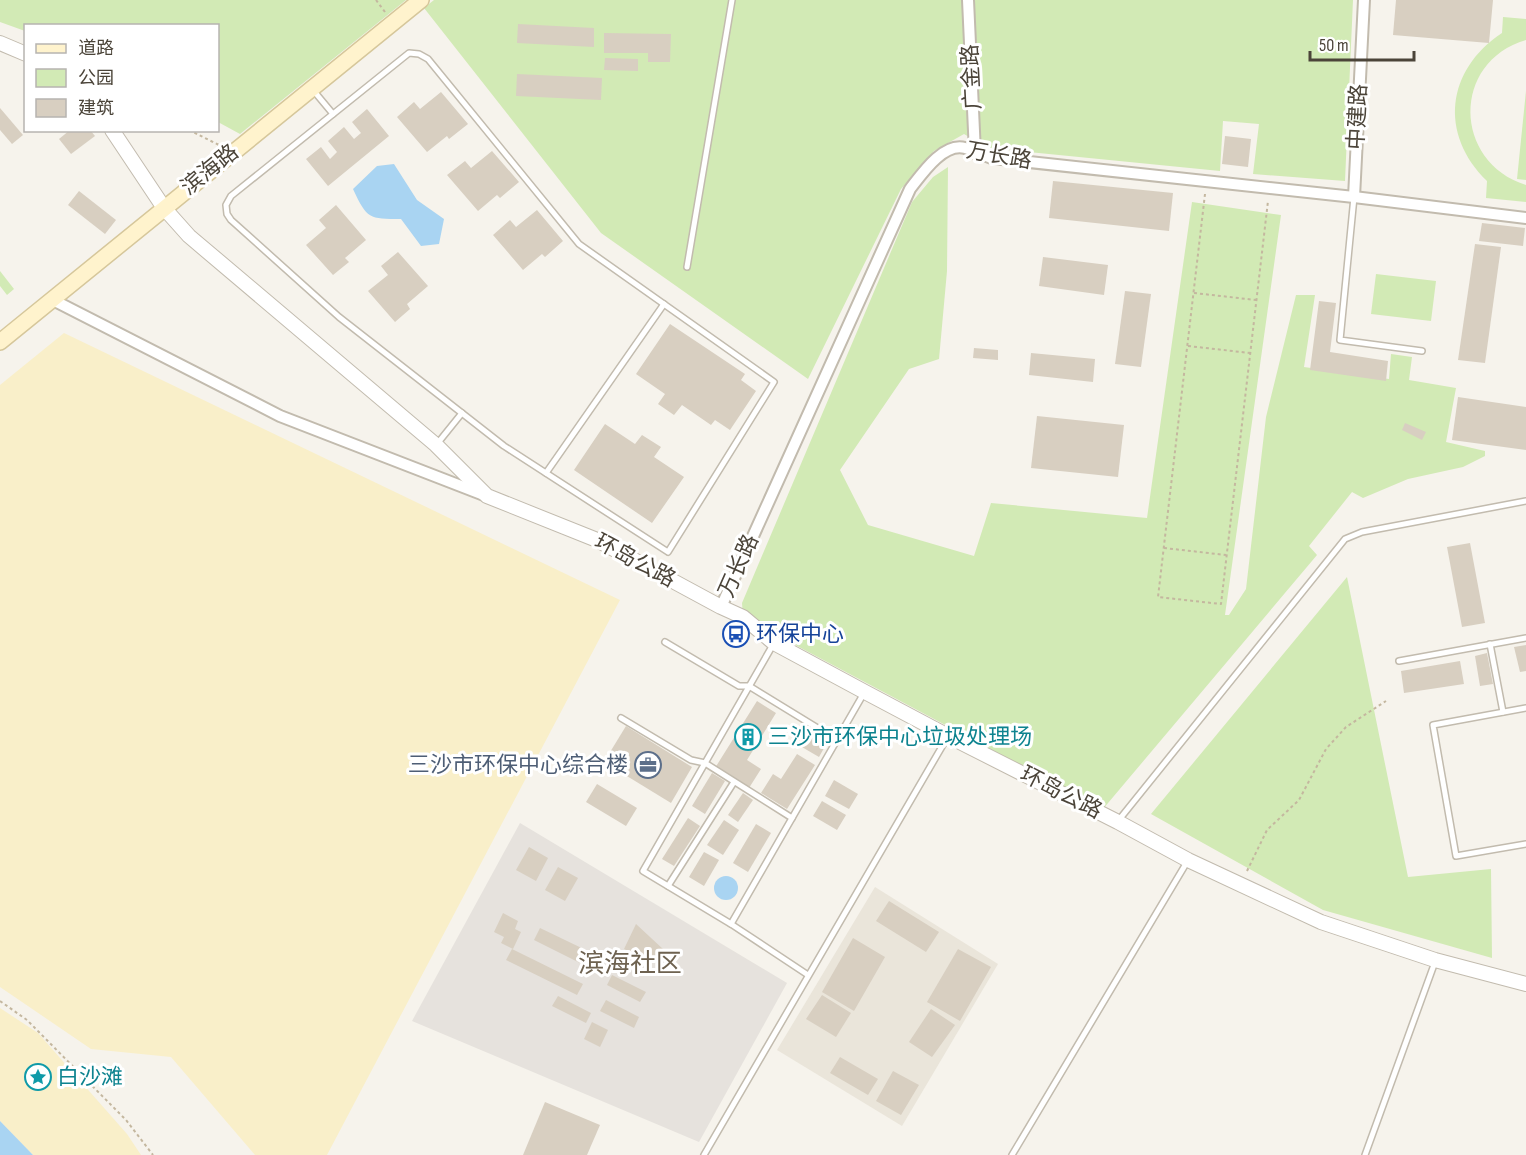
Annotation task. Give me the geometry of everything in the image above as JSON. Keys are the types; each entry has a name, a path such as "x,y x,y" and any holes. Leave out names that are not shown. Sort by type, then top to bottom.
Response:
{"main road":[{"name":"滨海路","path":"0,342 421,0"}],"street":[{"name":"广金路","path":"968,0 975,153"},
{"name":"中建路","path":"1354,197 1364,0"},
{"path":"0,43 24,53"},
{"path":"113,132 164,208 189,236 436,445 487,496"},
{"name":"万长路","path":"721,607 910,189 931,162 950,149 963,147 992,158 1526,218"},
{"path":"52,300 280,416 487,496"},
{"name":"环岛公路","path":"487,496 597,540 743,617 774,643 1188,860 1321,922 1435,960 1526,984"}],"lane":[{"path":"687,267 732,0"},
{"path":"409,53 419,54 428,59 579,244 664,304 774,382 668,552 504,446 339,317 231,220 227,214 226,205 231,196 409,53"},
{"path":"312,88 333,114"},
{"path":"1354,197 1340,340 1422,351"},
{"path":"546,473 664,304"},
{"path":"436,445 462,413"},
{"path":"1118,822 1345,539 1362,532 1526,501"},
{"path":"1399,662 1526,638"},
{"path":"665,642 739,686 749,686 837,740"},
{"path":"774,643 643,871 731,924 808,975"},
{"path":"1490,644 1503,712"},
{"path":"731,924 865,692"},
{"path":"1526,708 1433,726 1456,856 1526,844"},
{"path":"621,718 691,760 705,764 792,818"},
{"path":"704,1155 948,736"},
{"path":"668,886 734,782"},
{"path":"1012,1155 1188,860"},
{"path":"1365,1155 1435,960"}],"path":[{"path":"193,132 234,152"},
{"path":"1206,182 1158,597 1221,604 1270,189"},
{"path":"1194,293 1256,300"},
{"path":"1188,346 1250,353"},
{"path":"1164,548 1226,555"},
{"path":"1240,884 1267,830 1299,800 1326,749 1346,727 1386,701"},
{"path":"0,1001 27,1020 126,1120 153,1155"}],"shaded area":[{"path":"520,823 787,983 699,1142 412,1021"},
{"path":"875,887 998,964 902,1126 777,1050"}],"green space":[{"path":"0,0 406,0 240,134 219,123 219,24 24,24 24,31 0,22"},
{"path":"434,0 1353,0 1345,181 1253,174 1259,124 1223,121 1220,171 988,148 964,134 934,151 901,189 808,379 601,233 424,8"},
{"path":"1503,17 1526,19 1526,40 1501,52 1484,69 1474,89 1470,112 1474,135 1485,156 1502,173 1526,185 1526,202 1486,198 1487,181 1472,163 1461,143 1456,123 1456,103 1460,84 1469,65 1483,48 1502,33"},
{"path":"1526,91 1526,180 1517,179"},
{"path":"948,167 947,271 939,359 909,369 840,470 868,525 974,556 991,503 1147,518 1192,202 1281,215 1225,615 1229,615 1246,589 1266,417 1296,295 1315,295 1304,367 1389,379 1391,354 1412,357 1409,380 1456,388 1446,442 1485,451 1485,456 1463,467 1408,479 1363,498 1352,492 1309,546 1317,555 1103,809 743,617 742,603 912,202 933,177"},
{"path":"0,271 14,289 7,295 0,286"},
{"path":"1376,274 1436,281 1431,321 1371,314"},
{"path":"1347,577 1408,877 1491,869 1492,958 1323,910 1151,814"}],"sand":[{"path":"64,333 620,600 327,1155 255,1155 171,1057 91,1049 0,987 0,385"},
{"name":"白沙滩","path":"0,1008 38,1033 127,1134 141,1155 33,1155 0,1121"}],"water":[{"path":"394,164 417,200 444,219 439,244 421,246 401,219 375,217 366,212 362,206 353,189 377,166"},
{"path":"726,876 734,880 738,888 734,896 726,900 718,896 714,888 718,880"},
{"path":"0,1121 33,1155 0,1155"}],"building":[{"path":"1396,0 1493,0 1489,43 1393,35"},
{"path":"518,24 594,28 594,47 517,43"},
{"path":"604,33 671,34 670,62 648,62 648,53 604,53"},
{"path":"605,58 638,59 638,71 604,70"},
{"path":"517,74 602,78 601,100 516,96"},
{"path":"441,92 468,124 449,139 447,136 427,152 397,117 414,102 420,109"},
{"path":"0,108 23,135 12,144 0,130"},
{"path":"367,109 389,136 328,186 306,159 321,147 330,159 337,152 328,141 344,127 354,139 361,133 352,122"},
{"path":"68,132 92,132 95,136 71,154 59,139"},
{"path":"1225,136 1251,139 1248,167 1222,164"},
{"path":"492,151 519,182 500,198 497,195 478,211 447,175 465,161 471,168"},
{"path":"1053,181 1173,193 1169,231 1049,218"},
{"path":"79,191 116,220 105,234 68,205"},
{"path":"336,205 366,240 345,258 349,262 333,275 306,245 326,228 319,220"},
{"path":"537,210 563,241 545,257 542,254 523,270 493,235 510,220 516,227"},
{"path":"1482,223 1525,228 1523,246 1479,241"},
{"path":"1475,244 1501,247 1485,363 1458,360"},
{"path":"398,252 428,286 407,304 410,309 395,322 368,291 388,275 381,266"},
{"path":"1043,257 1108,265 1104,295 1039,286"},
{"path":"1125,291 1151,294 1141,367 1115,364"},
{"path":"1319,301 1336,303 1330,352 1388,361 1386,381 1310,370"},
{"path":"670,324 745,374 741,380 756,391 730,430 715,420 711,425 682,405 674,415 658,404 665,394 636,374"},
{"path":"974,348 998,350 998,360 973,358"},
{"path":"1031,353 1095,359 1093,382 1029,375"},
{"path":"1458,397 1526,407 1526,450 1452,440"},
{"path":"1037,416 1124,425 1118,477 1031,468"},
{"path":"1405,423 1426,432 1422,440 1402,430"},
{"path":"605,424 635,444 642,435 661,447 654,457 684,477 652,523 574,470"},
{"path":"1470,543 1485,623 1462,627 1447,547"},
{"path":"1526,645 1526,671 1520,672 1514,647"},
{"path":"1487,653 1493,684 1480,686 1475,656"},
{"path":"1460,661 1464,684 1404,693 1401,671"},
{"name":"三沙市环保中心垃圾处理场","path":"757,701 776,713 747,760 761,769 749,788 715,768"},
{"name":"三沙市环保中心综合楼","path":"626,726 692,767 671,803 604,762"},
{"name":"三沙市环保中心垃圾处理场","path":"804,727 828,741 819,757 795,743"},
{"name":"三沙市环保中心垃圾处理场","path":"797,754 815,765 787,809 761,793 773,774 781,779"},
{"path":"712,773 725,781 705,814 692,806"},
{"path":"834,780 858,794 849,809 825,796"},
{"path":"597,784 637,808 626,826 586,802"},
{"path":"743,793 753,800 738,822 728,815"},
{"path":"822,801 846,815 837,830 813,816"},
{"path":"688,818 700,826 674,866 662,859"},
{"path":"724,820 739,830 723,855 707,845"},
{"path":"756,824 771,833 748,872 733,863"},
{"path":"529,847 548,858 536,881 516,870"},
{"path":"704,852 719,860 704,886 689,877"},
{"path":"558,867 578,878 565,901 545,890"},
{"path":"889,901 939,932 926,952 876,921"},
{"path":"503,913 518,921 515,929 521,932 513,949 501,943 504,937 494,932"},
{"path":"636,924 664,950 657,964 624,949"},
{"path":"540,928 592,953 586,966 534,940"},
{"path":"853,938 885,957 854,1011 822,992"},
{"path":"512,949 583,984 577,995 506,960"},
{"path":"958,949 991,967 960,1021 927,1002"},
{"path":"612,975 646,992 640,1002 607,985"},
{"path":"822,995 851,1013 836,1037 806,1019"},
{"path":"558,996 591,1013 586,1023 552,1006"},
{"path":"606,1000 639,1017 634,1028 600,1011"},
{"path":"931,1009 955,1025 932,1057 909,1042"},
{"path":"592,1022 608,1030 600,1047 584,1039"},
{"path":"840,1057 878,1079 868,1095 830,1073"},
{"path":"893,1071 919,1085 901,1115 876,1101"},
{"path":"545,1102 600,1125 587,1155 523,1155"}],"place":[{"name":"环保中心","path":"736,634"},
{"name":"三沙市环保中心垃圾处理场","path":"748,737"},
{"name":"三沙市环保中心综合楼","path":"648,765"},
{"name":"白沙滩","path":"38,1077"}],"district":[{"name":"滨海社区","path":"630,964"}]}
